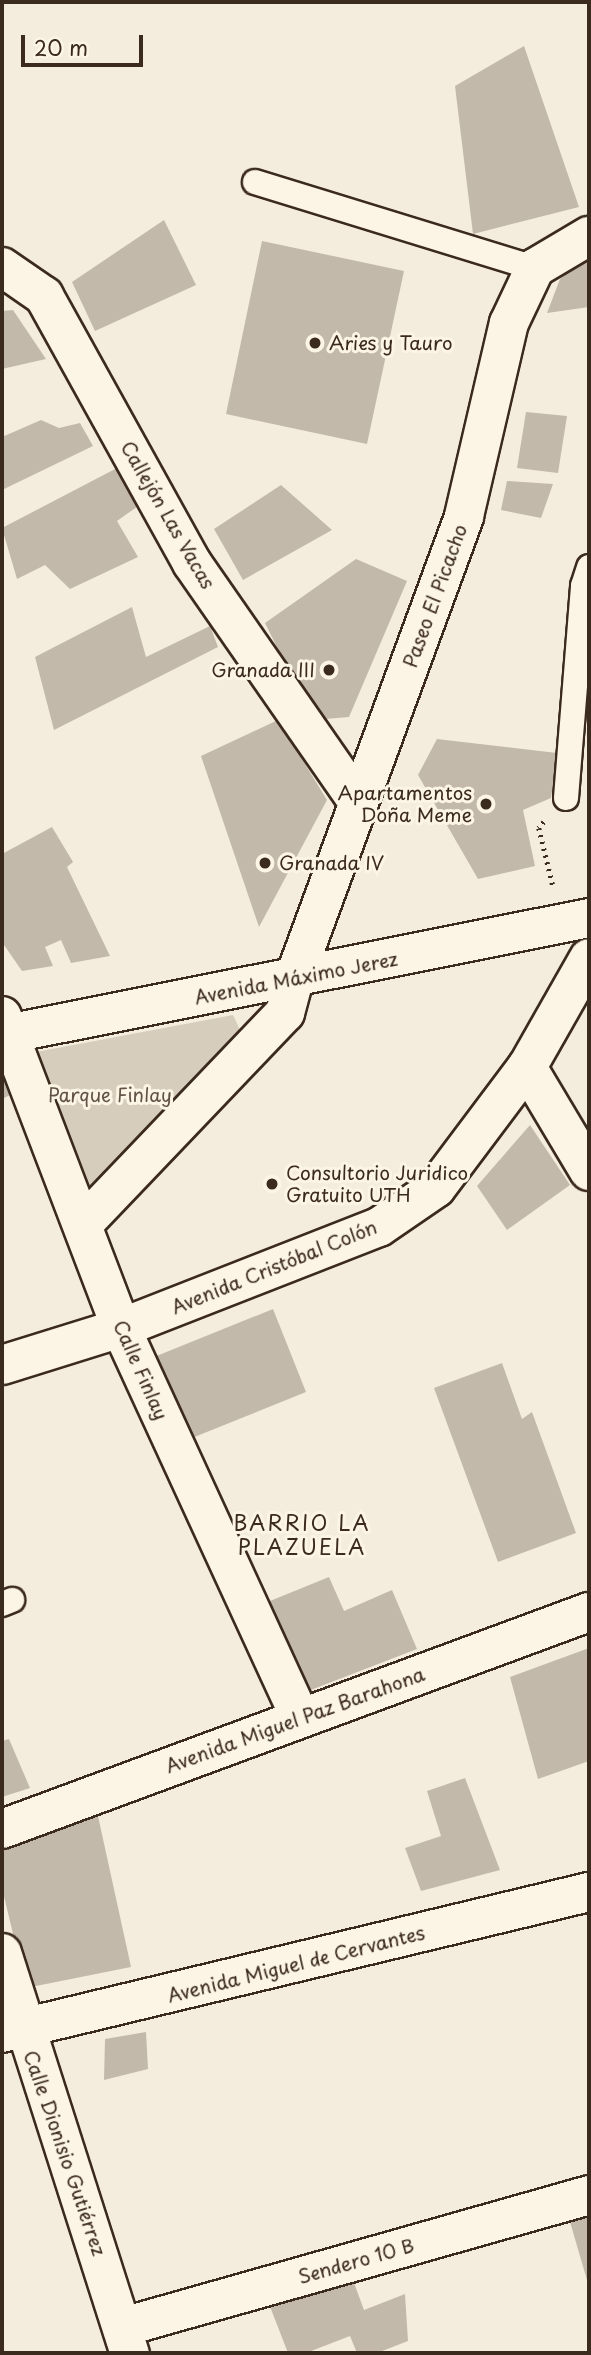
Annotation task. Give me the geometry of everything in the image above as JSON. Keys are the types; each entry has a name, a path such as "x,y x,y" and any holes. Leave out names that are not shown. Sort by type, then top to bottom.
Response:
{"street":[{"path":"535,268 589,236"},
{"name":"Callejón Las Vacas","path":"2,267 44,296 192,563 359,803"},
{"name":"Paseo El Picacho","path":"84,1223 285,1013 294,979 464,516 509,323 535,268"},
{"name":"Avenida Máximo Jerez","path":"5,1029 294,979 575,921"},
{"name":"Avenida Cristóbal Colón","path":"2,1365 121,1328 379,1227 436,1188 527,1067 589,958"},
{"name":"Calle Finlay","path":"5,1029 84,1223 121,1328 300,1717"},
{"path":"527,1067 589,1171"},
{"name":"Avenida Miguel Paz Barahona","path":"2,1829 589,1612"},
{"name":"Avenida Miguel de Cervantes","path":"12,2030 589,1892"},
{"name":"Calle Dionisio Gutiérrez","path":"2,1953 12,2030 127,2340"},
{"name":"Sendero 10 B","path":"127,2340 589,2194"}],"lane":[{"path":"255,182 535,268"},
{"path":"566,798 583,586 589,567"}],"path":[{"path":"566,798 539,828 575,921"}],"green space":[{"name":"Parque Finlay","path":"233,1015 242,1034 90,1194 36,1052"}],"building":[{"path":"524,46 579,207 473,234 455,86"},
{"path":"164,220 196,285 95,331 72,282"},
{"name":"Aries y Tauro","path":"262,241 404,271 367,444 226,414"},
{"path":"589,256 589,307 547,313 560,279"},
{"path":"13,310 46,359 2,369 2,311"},
{"path":"526,412 567,416 558,473 517,468"},
{"path":"41,420 59,428 80,423 93,446 2,490 2,437"},
{"path":"117,468 141,504 117,521 138,557 70,589 45,565 17,579 2,528"},
{"path":"507,481 553,484 541,518 501,510"},
{"path":"281,485 332,530 243,580 214,529"},
{"name":"Granada III","path":"356,559 407,581 349,717 313,720 265,623"},
{"path":"132,607 146,657 210,626 218,647 54,730 35,657"},
{"name":"Granada IV","path":"278,720 327,800 259,927 201,756"},
{"name":"Apartamentos Doña Meme","path":"437,739 557,753 551,798 523,810 535,866 478,879 418,775"},
{"path":"52,827 73,862 67,867 110,956 71,963 61,940 45,947 53,966 22,971 2,942 2,854"},
{"path":"2,1077 12,1094 2,1099"},
{"path":"530,1125 570,1185 507,1230 477,1186"},
{"path":"273,1309 306,1392 187,1440 154,1357"},
{"path":"502,1363 522,1419 532,1412 576,1533 498,1562 434,1388"},
{"path":"329,1577 344,1611 392,1590 417,1649 303,1693 265,1603"},
{"path":"589,1648 589,1761 538,1779 510,1677"},
{"path":"9,1739 30,1788 2,1797 2,1741"},
{"path":"465,1778 500,1870 421,1891 405,1848 441,1836 427,1791"},
{"path":"98,1816 131,1967 26,1988 2,1888 2,1848"},
{"path":"146,2032 148,2069 104,2080 105,2039"},
{"path":"589,2209 589,2287 568,2215"},
{"path":"350,2272 364,2310 405,2294 408,2341 377,2353 357,2353 350,2336 306,2353 288,2353 269,2304"}],"place":[{"name":"Aries y Tauro","path":"315,343"},
{"name":"Granada III","path":"329,670"},
{"name":"Apartamentos Doña Meme","path":"486,804"},
{"name":"Granada IV","path":"265,863"},
{"name":"Consultorio Juridico Gratuito UTH","path":"272,1184"}],"district":[{"name":"BARRIO LA PLAZUELA","path":"302,1534"}]}
